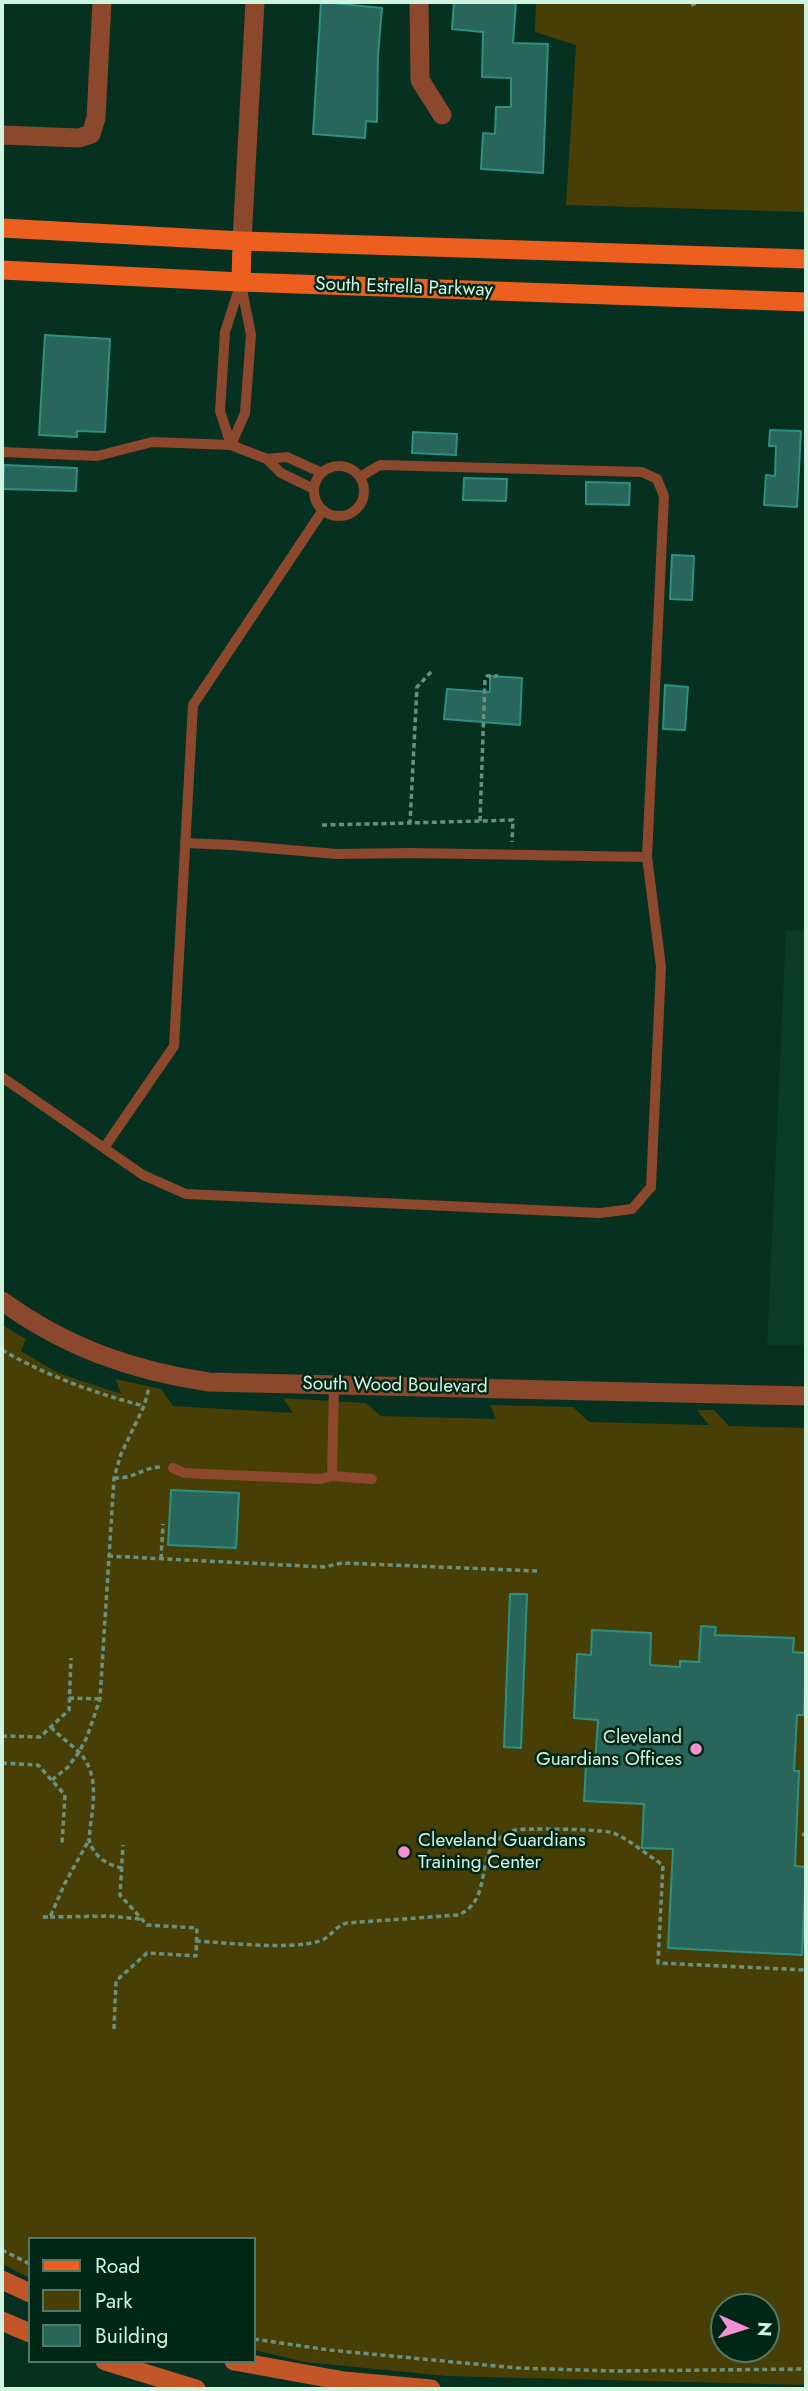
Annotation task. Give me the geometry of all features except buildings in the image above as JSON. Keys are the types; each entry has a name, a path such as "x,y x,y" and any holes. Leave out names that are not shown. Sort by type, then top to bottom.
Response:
{"main road":[{"path":"2,228 242,241 806,259"},
{"path":"241,282 242,241"},
{"name":"South Estrella Parkway","path":"2,270 241,282 806,302"},
{"path":"2,2280 28,2292"},
{"path":"2,2321 28,2332"},
{"path":"112,2363 196,2389"},
{"path":"242,2363 344,2381 431,2389"}],"street":[{"path":"2,135 79,138 91,134 96,118 102,2"},
{"path":"242,241 255,2"},
{"path":"419,2 420,80 442,115"},
{"name":"South Wood Boulevard","path":"2,1301 25,1318 78,1346 154,1373 209,1382 806,1396"}],"lane":[{"path":"230,446 245,413 251,335 241,282"},
{"path":"230,446 220,411 222,372 225,332 241,282"},
{"path":"2,452 97,456 152,442 230,446 267,459 287,457 322,473"},
{"path":"267,459 281,473 314,489"},
{"path":"2,1077 143,1175 186,1194 600,1213 632,1209 651,1187 661,967 647,857 664,496 657,479 642,472 380,465 360,477"},
{"path":"346,467 360,477 364,493 358,508 345,516 329,515 323,510 315,497 314,489 322,473 329,468 346,467"},
{"path":"104,1148 174,1046 193,705 323,510"},
{"path":"186,843 337,854 647,857"},
{"path":"332,1476 334,1384"},
{"path":"173,1468 184,1473 372,1479"}],"path":[{"path":"691,5 699,2"},
{"path":"410,823 417,687 431,672"},
{"path":"480,821 485,679 487,676 498,676"},
{"path":"322,825 513,820 512,855"},
{"path":"2,1350 36,1369 78,1387 144,1406"},
{"path":"52,1780 68,1767 79,1752 100,1699 114,1478 126,1441 144,1406 154,1373"},
{"path":"114,1478 127,1479 147,1469 173,1468"},
{"path":"161,1559 163,1524"},
{"path":"108,1556 324,1567 342,1563 537,1571"},
{"path":"2,1736 40,1737 69,1710 71,1658"},
{"path":"69,1698 100,1699"},
{"path":"50,1917 89,1840 93,1783 89,1766 79,1752 51,1727"},
{"path":"2,1763 38,1765 65,1795 62,1844"},
{"path":"196,1941 274,1945 317,1942 347,1923 458,1915 471,1907 478,1898 488,1854 494,1843 503,1835 527,1828 612,1832 663,1865 658,1963 806,1970"},
{"path":"89,1840 97,1856 115,1867 122,1868"},
{"path":"114,2029 116,1981 147,1953 195,1955 197,1928 147,1925 120,1895 123,1845"},
{"path":"43,1917 109,1916 142,1919"},
{"path":"2,2250 28,2263"},
{"path":"256,2339 330,2350 517,2368 616,2371 806,2369"}],"shaded area":[{"path":"786,930 806,931 806,1345 767,1345"}],"green space":[{"path":"536,2 806,2 806,212 566,205 576,45 535,32"},
{"name":"Cleveland Guardians Training Center","path":"2,1325 26,1339 21,1351 58,1373 121,1394 116,1379 161,1389 173,1406 293,1413 283,1398 366,1403 381,1416 496,1419 490,1405 573,1407 589,1422 709,1425 697,1410 714,1410 729,1426 806,1428 806,2385 446,2376 305,2362 256,2350 256,2237 28,2237 28,2277 2,2264"}],"place":[{"name":"Cleveland Guardians Offices","path":"696,1749"},
{"name":"Cleveland Guardians Training Center","path":"404,1852"}]}
